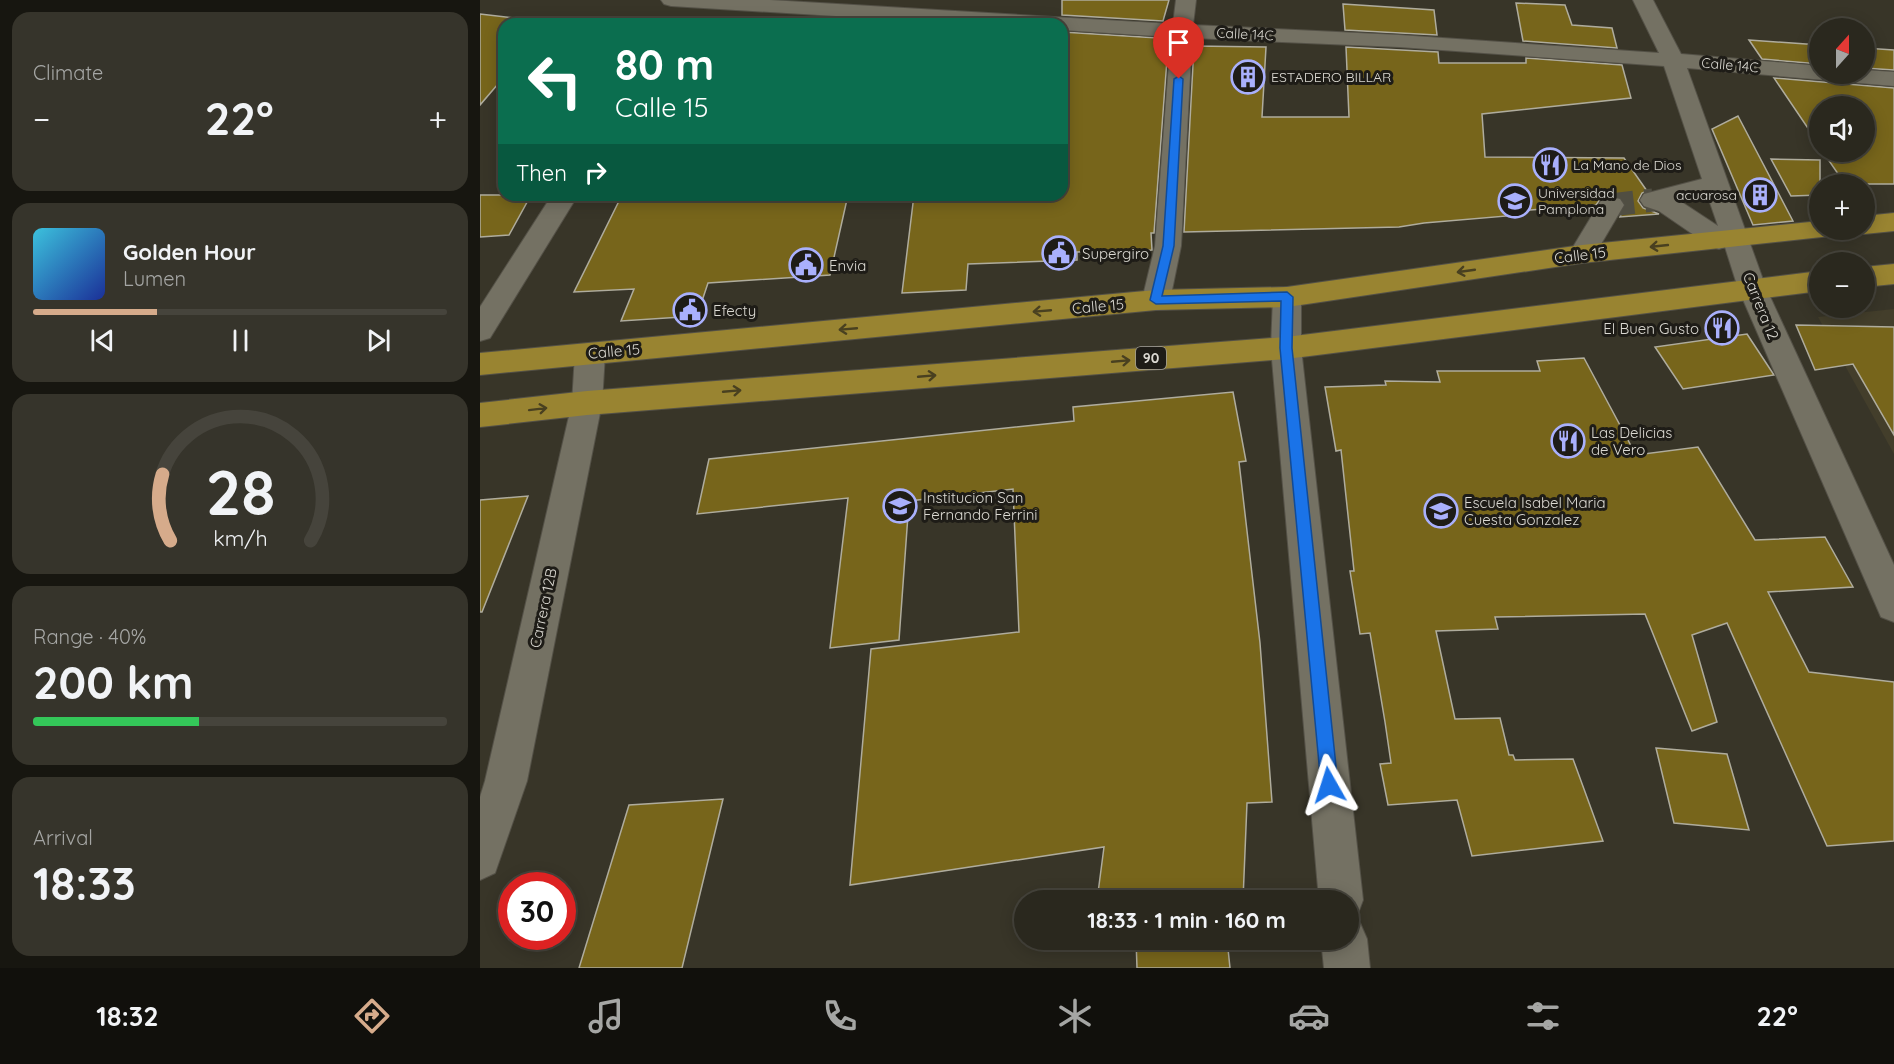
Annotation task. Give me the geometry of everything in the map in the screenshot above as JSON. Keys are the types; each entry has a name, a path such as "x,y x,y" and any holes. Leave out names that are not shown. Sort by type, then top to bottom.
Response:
{"highway":[{"path":"1875,224 1894,222"},
{"name":"Calle 15","path":"480,364 1156,300 1287,297 1582,254 1809,231"},
{"path":"1875,276 1894,274"},
{"name":"90","path":"480,416 587,403 1286,348 1809,282"}],"street":[{"name":"Calle 14C","path":"670,0 977,18"},
{"path":"1156,300 1168,246 1186,0"},
{"name":"Carrera 12","path":"1643,0 1673,60 1717,183 1727,239 1752,288 1894,605"},
{"path":"695,18 708,1"},
{"name":"Calle 14C","path":"1068,24 1399,41 1809,72"},
{"path":"1875,78 1894,79"},
{"path":"1717,183 1653,200 1668,205 1727,239"},
{"path":"480,330 561,201"},
{"path":"1582,254 1611,205"},
{"path":"1287,297 1286,348 1340,890"},
{"name":"Carrera 12B","path":"480,858 506,781 587,403 590,354"},
{"path":"1345,950 1347,968"}],"shaded area":[{"path":"1894,309 1894,454 1819,318 1875,318 1875,311"}],"building":[{"path":"1062,0 1169,0 1163,21 1062,15"},
{"path":"1516,3 1565,5 1572,25 1612,28 1617,48 1523,41"},
{"path":"1343,4 1434,10 1437,35 1345,30"},
{"path":"480,14 515,18 498,18 498,84 480,105"},
{"path":"1068,32 1158,38 1156,46 1168,46 1154,233 1151,233 1152,250 1077,252 1077,260 968,264 966,290 902,293 913,201 1068,201"},
{"path":"1749,40 1809,44 1809,63 1762,59"},
{"path":"1194,46 1266,47 1262,117 1349,117 1346,47 1438,52 1439,63 1526,63 1526,58 1622,65 1631,98 1482,114 1485,157 1624,158 1647,191 1642,193 1638,201 1643,208 1659,214 1620,217 1626,204 1620,197 1611,195 1602,197 1596,205 1530,210 1505,214 1507,216 1399,227 1184,232"},
{"path":"1875,49 1894,50 1894,70 1875,69"},
{"path":"1774,78 1809,81 1809,84 1894,88 1894,184 1875,184 1875,174 1838,174 1830,162 1875,162 1875,96 1809,96 1809,130"},
{"path":"1738,116 1793,221 1753,225 1712,129"},
{"path":"1771,159 1820,162 1820,174 1809,174 1809,195 1791,196"},
{"path":"480,195 498,195 498,201 528,201 509,235 480,237"},
{"path":"619,201 847,201 830,275 708,283 697,316 621,321 634,289 574,292"},
{"path":"1796,325 1894,327 1894,435 1853,364 1815,370"},
{"path":"1747,334 1774,375 1683,389 1655,347"},
{"path":"1584,358 1636,455 1698,447 1755,540 1825,537 1853,587 1768,592 1809,672 1894,682 1894,841 1827,846 1727,623 1692,635 1717,722 1692,731 1645,614 1495,617 1498,629 1436,631 1455,719 1500,718 1509,755 1513,755 1515,760 1573,759 1603,841 1472,856 1457,800 1388,805 1380,764 1391,763 1385,722 1370,633 1360,634 1350,571 1354,571 1341,450 1336,451 1325,387 1386,385 1385,381 1440,382 1437,371 1540,371 1537,361"},
{"path":"1233,392 1246,461 1239,462 1260,643 1272,802 1247,803 1243,890 1098,890 1104,847 850,885 871,649 1019,632 1013,489 909,501 899,640 830,648 848,498 697,514 709,459 1074,421 1073,407"},
{"path":"528,496 482,612 480,612 480,500"},
{"path":"1656,748 1727,754 1749,830 1674,823"},
{"path":"723,799 682,968 579,968 629,805"},
{"path":"1136,950 1228,950 1230,968 1137,968"}],"tunnel":[{"path":"1611,205 1653,200"}],"place":[{"name":"ESTADERO BILLAR","path":"1248,77"},
{"name":"La Mano de Dios","path":"1550,165"},
{"name":"acuarosa","path":"1760,195"},
{"name":"Universidad Pamplona","path":"1515,201"},
{"name":"Supergiro","path":"1059,253"},
{"name":"Envia","path":"806,265"},
{"name":"Efecty","path":"690,310"},
{"name":"El Buen Gusto","path":"1722,328"},
{"name":"Las Delicias de Vero","path":"1568,441"},
{"name":"Institucion San Fernando Ferrini","path":"900,506"},
{"name":"Escuela Isabel Maria Cuesta Gonzalez","path":"1441,511"}],"route":[{"path":"1179,79 1168,246 1156,300 1287,297 1286,348 1329,785"}]}
